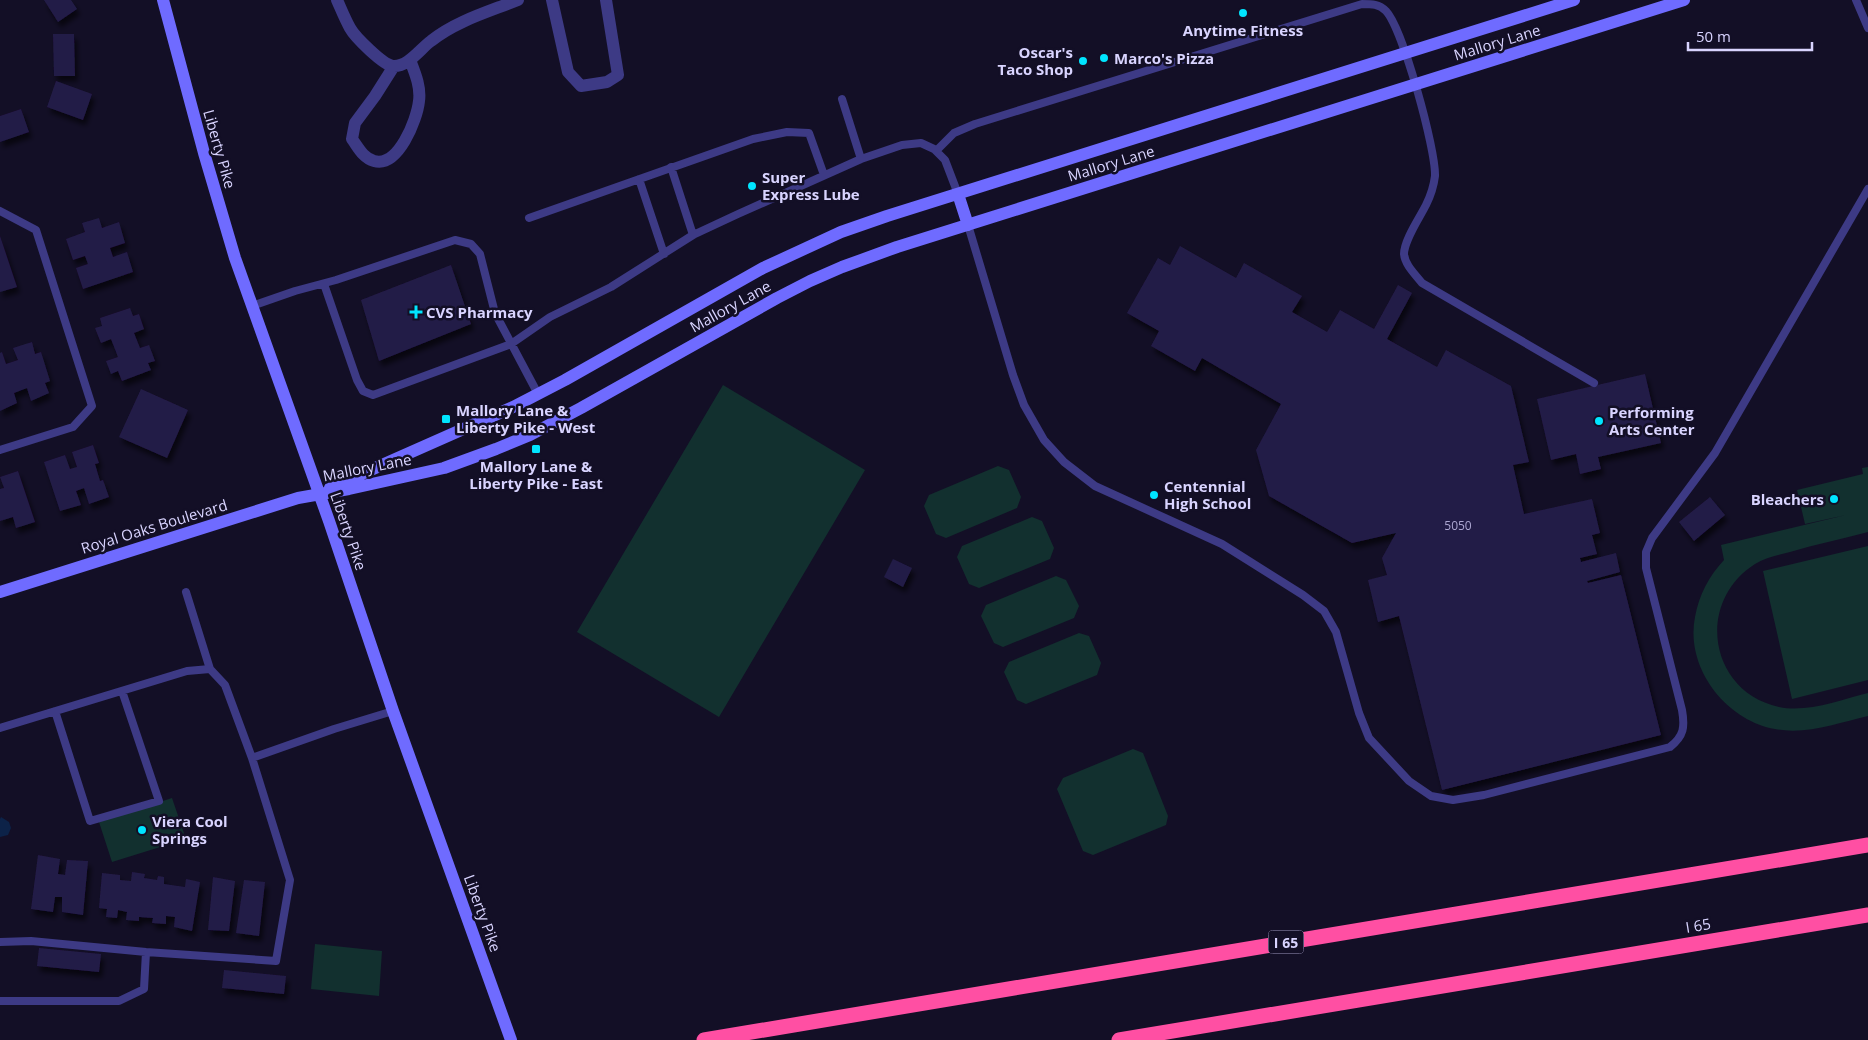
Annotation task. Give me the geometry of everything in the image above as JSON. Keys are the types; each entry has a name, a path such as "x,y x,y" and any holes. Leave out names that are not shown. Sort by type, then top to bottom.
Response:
{"highway":[{"path":"1842,850 1868,837"},
{"name":"I 65","path":"704,1040 1868,845"},
{"name":"I 65","path":"1119,1040 1868,915"}],"main road":[{"name":"Liberty Pike","path":"163,0 204,154 235,258 319,493 393,711 511,1040"},
{"name":"Mallory Lane","path":"319,493 482,422 538,394 780,259 841,232 1574,0"},
{"name":"Mallory Lane","path":"319,493 348,489 444,468 530,435 769,303 842,267 897,247 1684,0"},
{"path":"958,194 968,225"},
{"name":"Royal Oaks Boulevard","path":"0,592 319,493"}],"street":[{"path":"337,0 351,30 371,52 394,66"},
{"path":"410,60 418,81 420,101 414,122 401,148 387,160 374,161 362,154 352,139 355,123 394,66 410,60 431,41 455,25 518,0"},
{"path":"552,0 568,72 581,86 607,82 618,75 606,0"}],"lane":[{"path":"1856,0 1868,28"},
{"path":"936,151 954,133 975,124 1362,4 1375,4 1387,12 1397,29 1416,84 1429,136 1434,176 1427,204 1411,232 1404,253 1408,267 1422,282 1594,383"},
{"path":"842,99 861,159"},
{"path":"529,218 753,139 787,132 809,133 824,175"},
{"path":"324,284 356,380 363,391 373,394 511,344 550,317 611,287 693,236 861,159 902,145 921,144 936,151 945,160 958,194"},
{"path":"671,167 693,236"},
{"path":"639,179 664,254"},
{"path":"968,225 1024,405 1044,440 1064,462 1095,486 1222,544 1303,595 1324,611 1336,632 1359,713 1369,738 1409,781 1431,796 1453,800 1484,795 1670,747 1679,740 1684,723 1682,710 1646,568 1646,552 1652,538 1715,453 1868,188"},
{"path":"0,211 36,230 92,406 73,427 0,450"},
{"path":"252,306 455,240 471,244 480,254 495,313 538,394"},
{"path":"0,942 31,941 146,952 276,961 290,880 252,758 225,685 210,669 186,592"},
{"path":"0,728 187,671 210,669"},
{"path":"55,711 90,821 159,801 122,691"},
{"path":"252,758 334,729 393,711"},
{"path":"0,1001 119,1001 144,989 146,952"}],"green space":[{"path":"723,385 865,470 719,717 577,632"},
{"path":"998,466 1009,470 1021,497 1017,508 946,538 936,534 924,506 929,495"},
{"path":"1868,467 1868,532 1772,556 1755,564 1736,580 1724,600 1718,622 1718,644 1725,665 1737,684 1755,698 1779,707 1801,708 1824,705 1868,693 1868,716 1822,727 1798,730 1775,729 1757,724 1740,715 1713,689 1696,655 1695,617 1705,586 1724,560 1721,545 1846,515 1805,524 1797,490 1863,474 1862,468"},
{"path":"1032,517 1042,521 1054,548 1050,559 979,588 969,584 957,557 962,546"},
{"path":"1868,546 1868,680 1792,699 1763,571"},
{"path":"1056,576 1066,580 1079,606 1074,618 1003,647 994,643 981,616 986,605"},
{"path":"1079,633 1089,636 1101,663 1097,675 1026,704 1017,700 1004,672 1009,662"},
{"path":"1133,749 1143,753 1168,816 1166,825 1093,855 1083,851 1057,789 1063,778"},
{"name":"Viera Cool Springs","path":"172,798 186,839 112,862 99,822"},
{"path":"315,944 382,951 379,996 311,989"}],"water":[{"path":"1,817 9,822 11,828 8,835 0,837 0,819"}],"building":[{"path":"44,0 71,0 77,9 58,22"},
{"path":"53,34 74,34 75,76 54,76"},
{"path":"56,81 92,94 83,120 47,107"},
{"path":"21,109 29,132 0,142 0,116"},
{"path":"99,218 102,228 119,222 125,243 110,248 113,257 127,252 133,272 83,289 76,268 88,264 85,256 73,260 66,239 85,232 82,223"},
{"path":"0,236 17,287 0,292"},
{"name":"Centennial High School","path":"1180,246 1236,278 1244,263 1302,296 1292,312 1327,332 1340,310 1374,329 1398,285 1412,293 1387,339 1437,367 1446,350 1511,386 1529,462 1513,465 1524,514 1592,499 1600,533 1592,535 1597,554 1580,558 1581,562 1616,553 1620,572 1587,581 1588,583 1621,575 1661,735 1442,790 1399,616 1378,622 1368,580 1387,575 1382,558 1396,533 1352,543 1269,496 1256,450 1281,404 1202,358 1195,371 1151,346 1159,331 1127,313 1158,258 1170,265"},
{"name":"CVS Pharmacy","path":"451,265 471,324 379,361 361,300"},
{"path":"130,308 133,316 139,314 144,329 134,333 140,348 149,345 155,361 148,363 151,370 122,381 118,371 111,374 106,361 118,357 111,339 101,343 95,328 102,326 100,318"},
{"path":"32,342 35,354 41,352 50,381 45,383 49,393 31,401 27,388 14,393 17,403 0,411 0,353 2,352 6,364 18,360 13,348"},
{"name":"Performing Arts Center","path":"1645,374 1661,443 1598,457 1601,469 1580,474 1576,454 1551,460 1537,399"},
{"path":"141,389 188,410 167,458 119,437"},
{"path":"93,445 99,463 95,464 100,481 103,480 109,497 89,504 84,488 76,491 81,505 60,511 44,462 65,455 70,469 77,467 72,452"},
{"path":"18,471 35,522 16,528 13,517 0,521 0,489 4,488 0,477"},
{"path":"1710,497 1725,515 1694,541 1679,522"},
{"path":"893,559 912,568 903,587 884,577"},
{"path":"38,855 60,859 58,874 65,875 67,860 88,861 83,915 62,912 62,897 55,897 53,912 31,909"},
{"path":"132,872 145,874 144,878 157,880 158,876 164,877 164,884 185,887 186,879 200,882 192,931 174,927 175,917 166,916 166,924 152,923 153,918 139,917 139,921 126,920 127,912 118,910 117,918 106,917 107,909 99,908 102,873 120,875 120,880 131,881"},
{"path":"213,877 235,881 229,931 208,930"},
{"path":"244,880 265,882 259,936 236,933"},
{"path":"39,948 101,954 99,972 37,966"},
{"path":"224,970 286,976 284,994 222,988"}],"place":[{"name":"Anytime Fitness","path":"1243,13"},
{"name":"Marco's Pizza","path":"1104,58"},
{"name":"Oscar's Taco Shop","path":"1083,61"},
{"name":"Super Express Lube","path":"752,186"},
{"name":"CVS Pharmacy","path":"416,312"},
{"name":"Mallory Lane & Liberty Pike - West","path":"446,419"},
{"name":"Performing Arts Center","path":"1599,421"},
{"name":"Mallory Lane & Liberty Pike - East","path":"536,449"},
{"name":"Centennial High School","path":"1154,495"},
{"name":"Bleachers","path":"1834,499"},
{"name":"Viera Cool Springs","path":"142,830"}]}
